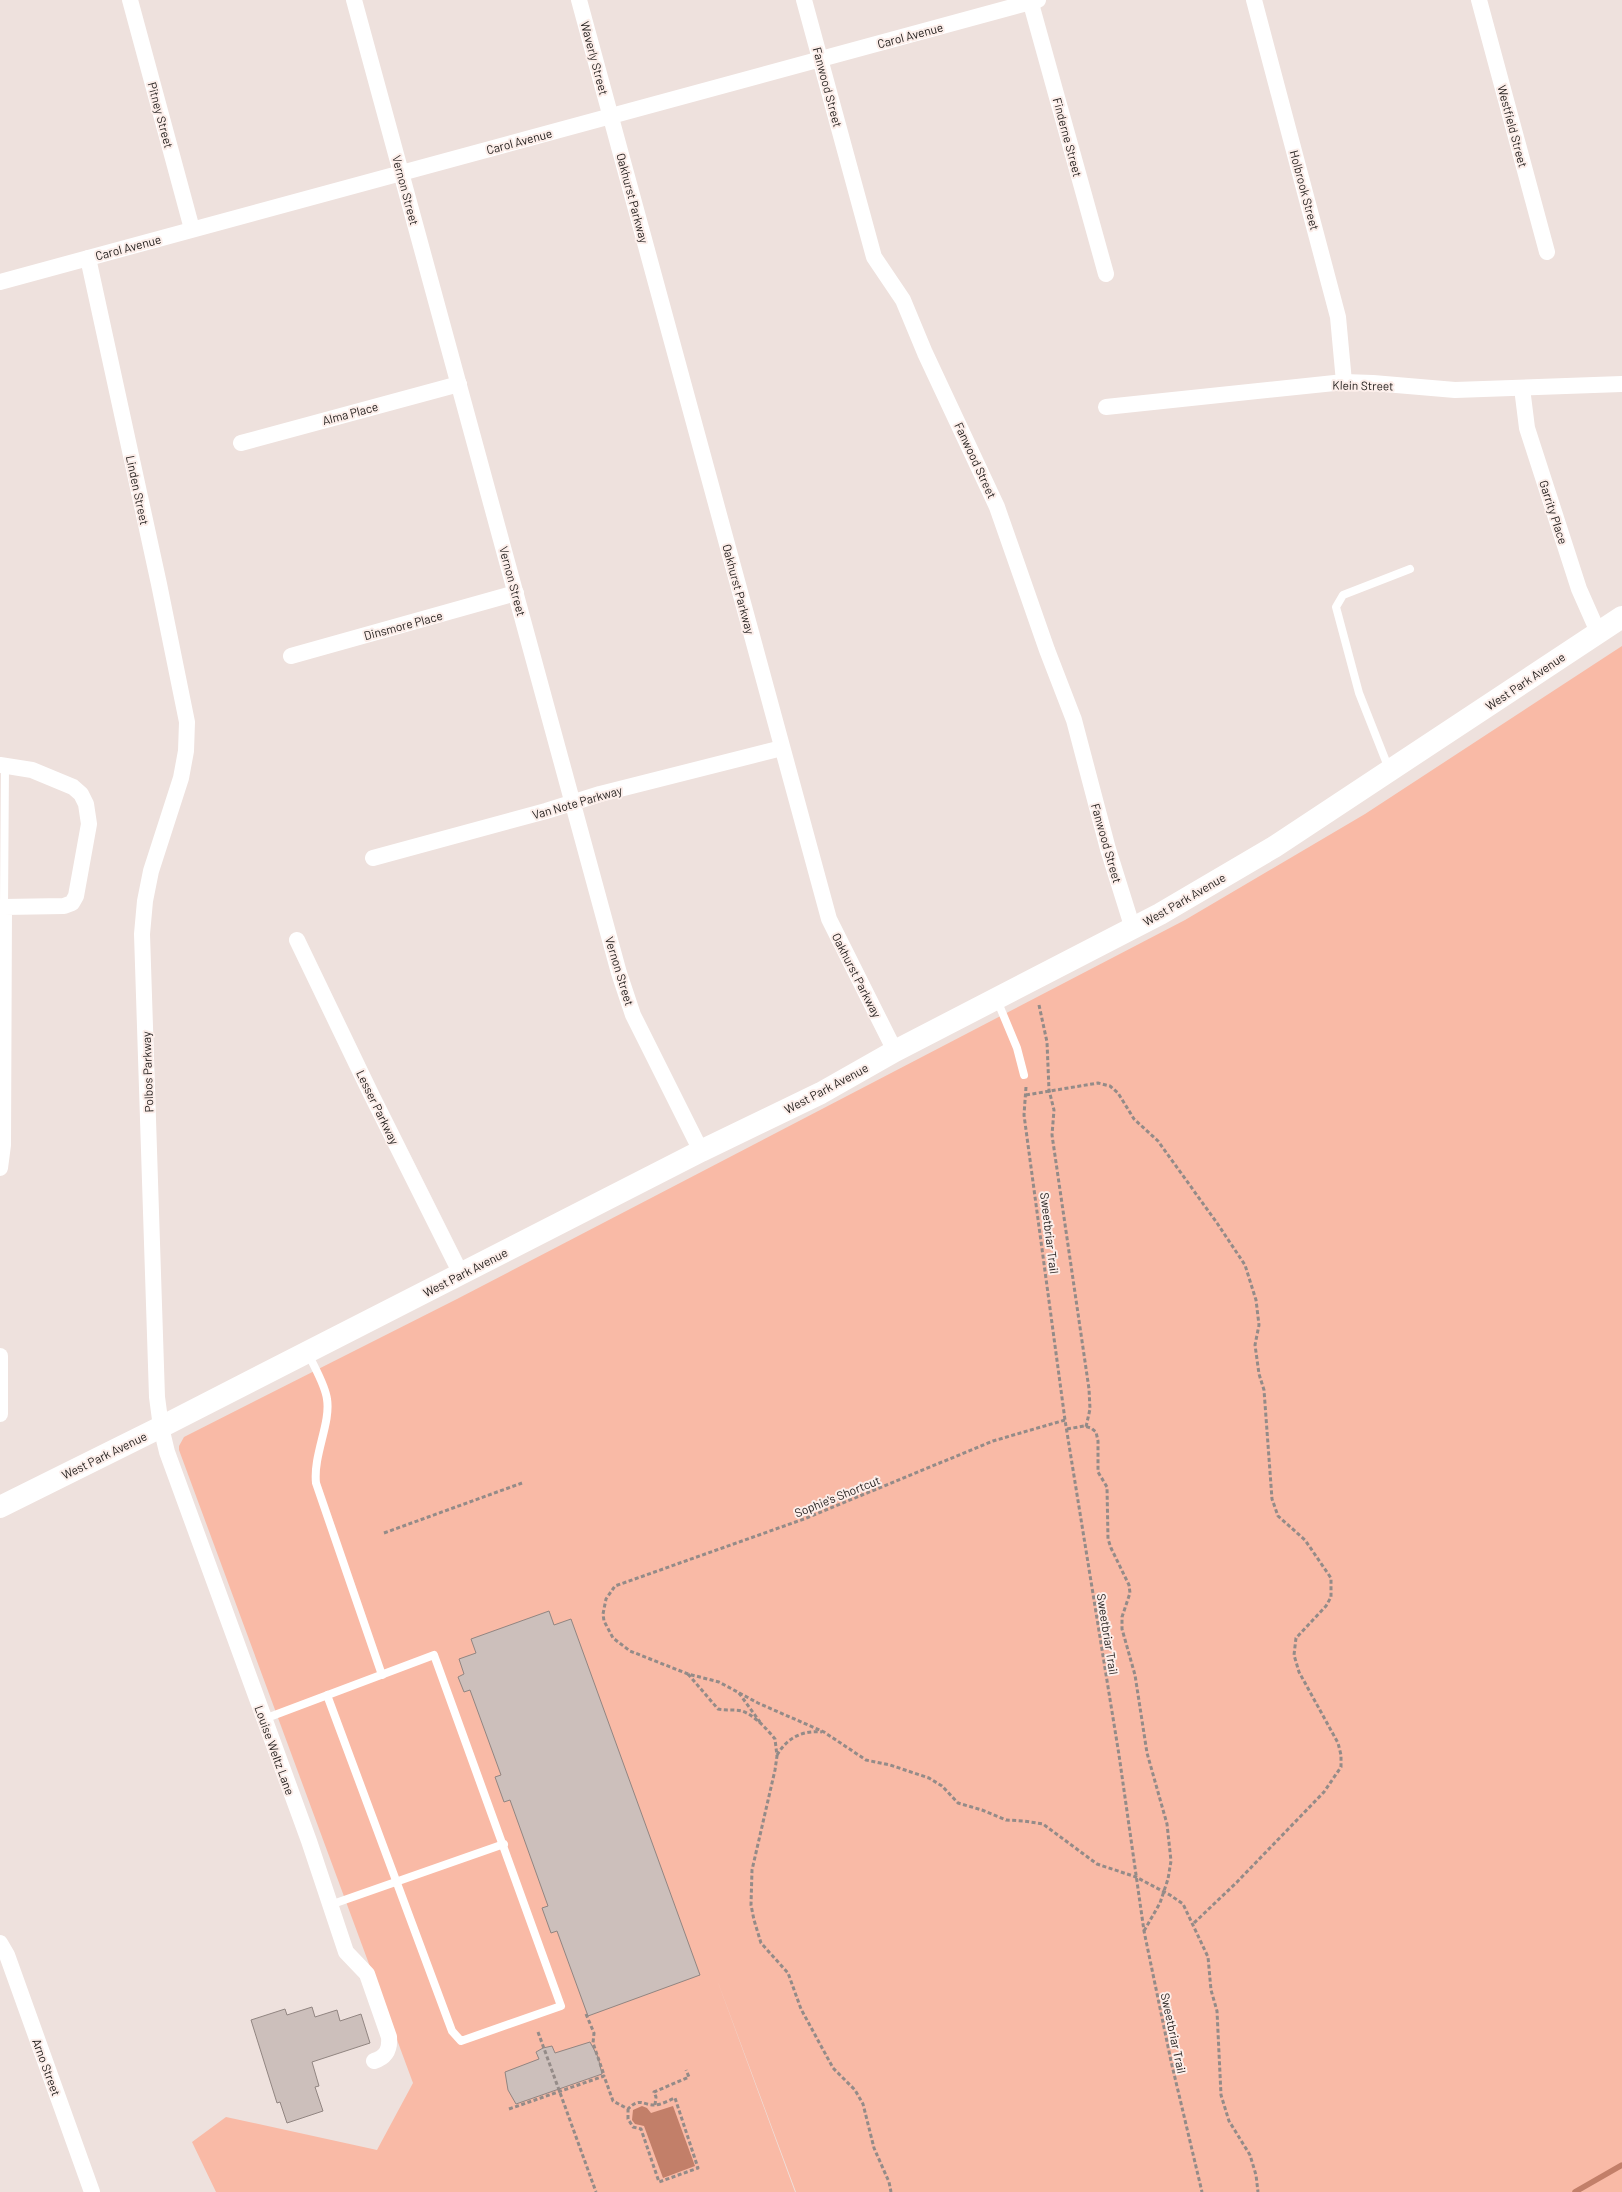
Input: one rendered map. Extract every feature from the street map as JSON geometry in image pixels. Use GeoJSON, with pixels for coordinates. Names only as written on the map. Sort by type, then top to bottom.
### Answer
{"type":"FeatureCollection","features":[{"type":"Feature","properties":{"kind":"street","name":"Pitney Street"},"geometry":{"type":"LineString","coordinates":[[130,0],[192,229]]}},
{"type":"Feature","properties":{"kind":"street","name":"Vernon Street"},"geometry":{"type":"LineString","coordinates":[[354,0],[619,973],[633,1015],[701,1150]]}},
{"type":"Feature","properties":{"kind":"street","name":"Waverly Street"},"geometry":{"type":"LineString","coordinates":[[579,0],[610,116]]}},
{"type":"Feature","properties":{"kind":"street","name":"Fanwood Street"},"geometry":{"type":"LineString","coordinates":[[804,0],[874,257],[903,300],[925,353],[998,507],[1047,650],[1074,720],[1108,849],[1133,928]]}},
{"type":"Feature","properties":{"kind":"street","name":"Holbrook Street"},"geometry":{"type":"LineString","coordinates":[[1254,0],[1338,316],[1344,382]]}},
{"type":"Feature","properties":{"kind":"street","name":"Westfield Street"},"geometry":{"type":"LineString","coordinates":[[1479,0],[1547,252]]}},
{"type":"Feature","properties":{"kind":"street","name":"Carol Avenue"},"geometry":{"type":"LineString","coordinates":[[0,282],[1033,1]]}},
{"type":"Feature","properties":{"kind":"street","name":"Finderne Street"},"geometry":{"type":"LineString","coordinates":[[1033,1],[1106,274]]}},
{"type":"Feature","properties":{"kind":"street","name":"Oakhurst Parkway"},"geometry":{"type":"LineString","coordinates":[[610,116],[829,919],[895,1051]]}},
{"type":"Feature","properties":{"kind":"street","name":"Linden Street"},"geometry":{"type":"LineString","coordinates":[[88,258],[159,584],[186,722]]}},
{"type":"Feature","properties":{"kind":"street","name":"Klein Street"},"geometry":{"type":"LineString","coordinates":[[1106,407],[1344,382],[1455,390],[1622,384]]}},
{"type":"Feature","properties":{"kind":"street","name":"Alma Place"},"geometry":{"type":"LineString","coordinates":[[241,443],[459,384]]}},
{"type":"Feature","properties":{"kind":"street","name":"Garrity Place"},"geometry":{"type":"LineString","coordinates":[[1522,388],[1527,428],[1579,590],[1598,632]]}},
{"type":"Feature","properties":{"kind":"street","name":"Dinsmore Place"},"geometry":{"type":"LineString","coordinates":[[291,656],[516,593]]}},
{"type":"Feature","properties":{"kind":"street","name":"West Park Avenue"},"geometry":{"type":"LineString","coordinates":[[0,1507],[161,1427],[701,1150],[821,1093],[895,1051],[1133,928],[1274,847],[1622,617]]}},
{"type":"Feature","properties":{"kind":"street","name":"Polbos Parkway"},"geometry":{"type":"LineString","coordinates":[[161,1427],[157,1398],[142,934],[145,901],[151,871],[181,778],[186,751],[186,722]]}},
{"type":"Feature","properties":{"kind":"street","name":"Van Note Parkway"},"geometry":{"type":"LineString","coordinates":[[373,858],[572,802],[782,748]]}},
{"type":"Feature","properties":{"kind":"street"},"geometry":{"type":"LineString","coordinates":[[0,1168],[3,1145],[4,907],[64,906],[72,903],[76,896],[89,824],[86,804],[81,794],[73,787],[32,770],[2,765]]}},
{"type":"Feature","properties":{"kind":"street","name":"Lesser Parkway"},"geometry":{"type":"LineString","coordinates":[[297,940],[370,1094],[461,1274]]}},
{"type":"Feature","properties":{"kind":"street"},"geometry":{"type":"LineString","coordinates":[[0,1356],[0,1414]]}},
{"type":"Feature","properties":{"kind":"street","name":"Louise Weltz Lane"},"geometry":{"type":"LineString","coordinates":[[161,1427],[167,1452],[346,1952],[367,1974],[389,2037],[390,2046],[386,2054],[374,2061]]}},
{"type":"Feature","properties":{"kind":"street","name":"Arno Street"},"geometry":{"type":"LineString","coordinates":[[0,1943],[92,2192]]}},
{"type":"Feature","properties":{"kind":"lane"},"geometry":{"type":"LineString","coordinates":[[1390,771],[1359,693],[1336,607],[1343,594],[1410,569]]}},
{"type":"Feature","properties":{"kind":"lane"},"geometry":{"type":"LineString","coordinates":[[2,765],[4,907]]}},
{"type":"Feature","properties":{"kind":"lane"},"geometry":{"type":"LineString","coordinates":[[996,999],[1017,1048],[1024,1075]]}},
{"type":"Feature","properties":{"kind":"lane"},"geometry":{"type":"LineString","coordinates":[[308,1352],[327,1400],[327,1410],[316,1459],[316,1484],[382,1675]]}},
{"type":"Feature","properties":{"kind":"lane"},"geometry":{"type":"LineString","coordinates":[[264,1719],[327,1695],[382,1675],[434,1655],[504,1844],[561,2006],[461,2041],[452,2031],[327,1695]]}},
{"type":"Feature","properties":{"kind":"lane"},"geometry":{"type":"LineString","coordinates":[[330,1905],[504,1844]]}},
{"type":"Feature","properties":{"kind":"path"},"geometry":{"type":"LineString","coordinates":[[1039,1005],[1047,1042],[1050,1090],[1054,1110],[1052,1135],[1089,1389],[1090,1410],[1086,1427]]}},
{"type":"Feature","properties":{"kind":"path","name":"Sweetbriar Trail"},"geometry":{"type":"LineString","coordinates":[[1024,1075],[1026,1095],[1024,1115],[1065,1420],[1119,1755],[1144,1931],[1170,2061],[1202,2192]]}},
{"type":"Feature","properties":{"kind":"path"},"geometry":{"type":"LineString","coordinates":[[1026,1095],[1098,1083],[1110,1086],[1134,1119],[1158,1141],[1245,1265],[1256,1300],[1259,1325],[1255,1345],[1259,1374],[1264,1390],[1272,1499],[1278,1516],[1305,1540],[1331,1578],[1331,1596],[1326,1606],[1296,1638],[1294,1655],[1299,1672],[1338,1743],[1341,1767],[1324,1792],[1238,1882],[1194,1923]]}},
{"type":"Feature","properties":{"kind":"path","name":"Sophie's Shortcut"},"geometry":{"type":"LineString","coordinates":[[688,1674],[630,1651],[613,1638],[604,1622],[603,1614],[606,1599],[615,1586],[804,1519],[993,1441],[1065,1420]]}},
{"type":"Feature","properties":{"kind":"path"},"geometry":{"type":"LineString","coordinates":[[1067,1429],[1086,1427],[1096,1432],[1098,1441],[1098,1472],[1106,1487],[1106,1515],[1111,1548],[1129,1585],[1130,1593],[1122,1617],[1122,1629],[1135,1675],[1148,1753],[1167,1824],[1170,1862],[1168,1879],[1160,1903],[1144,1931]]}},
{"type":"Feature","properties":{"kind":"path"},"geometry":{"type":"LineString","coordinates":[[384,1533],[522,1484]]}},
{"type":"Feature","properties":{"kind":"path"},"geometry":{"type":"LineString","coordinates":[[688,1674],[710,1679],[758,1703],[824,1732],[866,1760],[890,1765],[936,1782],[958,1803],[1006,1820],[1024,1820],[1043,1824],[1097,1864],[1136,1877],[1183,1904],[1194,1923],[1208,1957],[1211,1990],[1217,2011],[1221,2095],[1229,2121],[1250,2156],[1256,2175],[1258,2192]]}},
{"type":"Feature","properties":{"kind":"path"},"geometry":{"type":"LineString","coordinates":[[688,1674],[718,1709],[726,1711],[740,1710],[763,1726]]}},
{"type":"Feature","properties":{"kind":"path"},"geometry":{"type":"LineString","coordinates":[[737,1691],[775,1739],[777,1756],[752,1870],[751,1905],[761,1943],[788,1973],[801,2009],[833,2068],[855,2090],[863,2104],[874,2148],[891,2192]]}},
{"type":"Feature","properties":{"kind":"path"},"geometry":{"type":"LineString","coordinates":[[777,1756],[786,1743],[798,1735],[812,1731],[824,1732]]}},
{"type":"Feature","properties":{"kind":"path"},"geometry":{"type":"LineString","coordinates":[[586,2014],[594,2033],[593,2043],[613,2101],[628,2109]]}},
{"type":"Feature","properties":{"kind":"path"},"geometry":{"type":"LineString","coordinates":[[538,2032],[596,2192]]}},
{"type":"Feature","properties":{"kind":"path"},"geometry":{"type":"LineString","coordinates":[[655,2105],[656,2097],[654,2092],[689,2077],[686,2070]]}},
{"type":"Feature","properties":{"kind":"path"},"geometry":{"type":"LineString","coordinates":[[509,2109],[604,2076]]}},
{"type":"Feature","properties":{"kind":"path"},"geometry":{"type":"LineString","coordinates":[[675,2098],[698,2168],[659,2182],[640,2129],[632,2127],[628,2118],[628,2109],[634,2104],[644,2102],[655,2105],[675,2098]]}},
{"type":"Feature","properties":{"kind":"shaded area"},"geometry":{"type":"Polygon","coordinates":[[[1622,646],[1622,2192],[796,2192],[716,1977],[795,2192],[216,2192],[192,2142],[226,2117],[377,2150],[413,2083],[179,1450],[184,1437],[457,1299],[1185,920],[1365,814],[1622,646]]]}},
{"type":"Feature","properties":{"kind":"shaded area"},"geometry":{"type":"Polygon","coordinates":[[[642,2106],[651,2113],[673,2106],[695,2166],[663,2178],[644,2126],[635,2124],[632,2120],[633,2110],[642,2106]]]}},
{"type":"Feature","properties":{"kind":"building"},"geometry":{"type":"Polygon","coordinates":[[[549,1611],[554,1625],[571,1619],[700,1975],[588,2016],[557,1931],[551,1933],[542,1908],[548,1906],[510,1800],[504,1802],[495,1777],[501,1775],[470,1690],[464,1692],[458,1677],[464,1674],[459,1659],[476,1653],[471,1639],[549,1611]]]}},
{"type":"Feature","properties":{"kind":"building"},"geometry":{"type":"Polygon","coordinates":[[[312,2007],[315,2017],[337,2010],[340,2021],[361,2014],[370,2043],[312,2062],[319,2086],[315,2087],[323,2111],[287,2123],[280,2102],[277,2103],[251,2020],[285,2009],[287,2015],[312,2007]]]}},
{"type":"Feature","properties":{"kind":"building"},"geometry":{"type":"Polygon","coordinates":[[[590,2042],[598,2057],[602,2074],[516,2104],[508,2090],[505,2072],[539,2059],[536,2052],[543,2048],[552,2046],[555,2053],[590,2042]]]}},
{"type":"Feature","properties":{"kind":"waterway"},"geometry":{"type":"LineString","coordinates":[[1575,2192],[1622,2165]]}}]}
